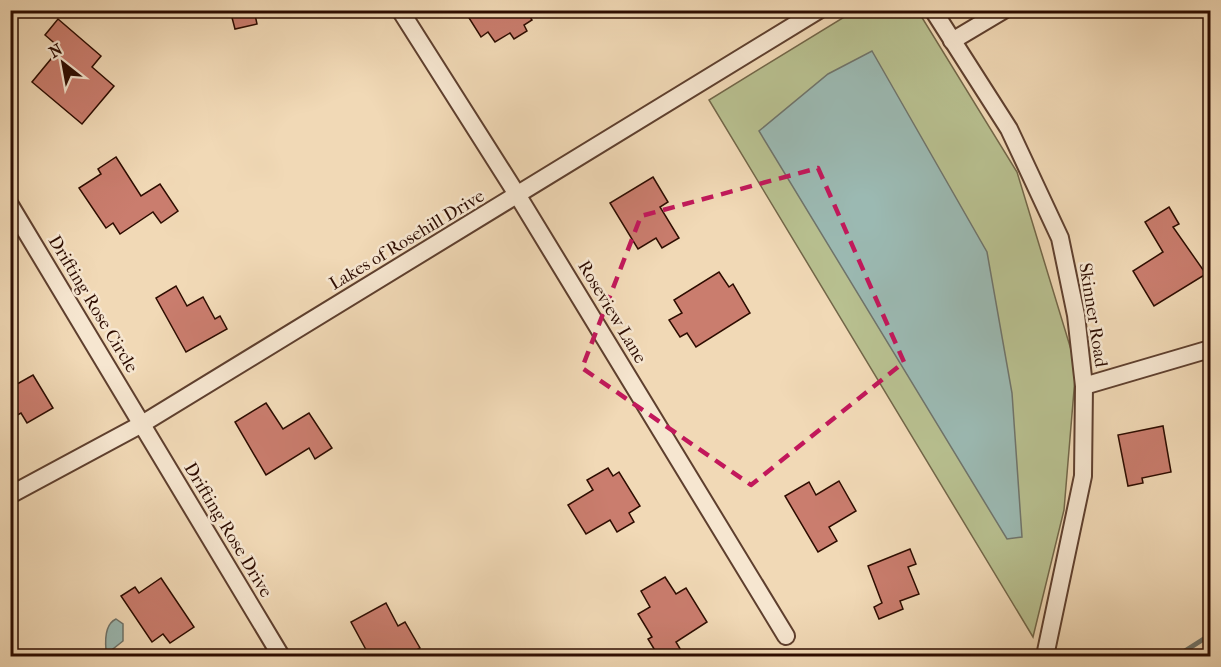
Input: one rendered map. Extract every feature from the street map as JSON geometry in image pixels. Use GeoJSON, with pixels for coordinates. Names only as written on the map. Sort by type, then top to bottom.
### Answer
{"type":"FeatureCollection","features":[{"type":"Feature","properties":{"kind":"street","name":"Roseview Lane"},"geometry":{"type":"LineString","coordinates":[[400,10],[518,196],[786,636]]}},
{"type":"Feature","properties":{"kind":"street","name":"Lakes of Rosehill Drive"},"geometry":{"type":"LineString","coordinates":[[10,495],[142,424],[819,10]]}},
{"type":"Feature","properties":{"kind":"street","name":"Skinner Road"},"geometry":{"type":"LineString","coordinates":[[933,10],[1009,129],[1060,238],[1076,315],[1084,386],[1083,476],[1045,657]]}},
{"type":"Feature","properties":{"kind":"street"},"geometry":{"type":"LineString","coordinates":[[952,41],[1004,10]]}},
{"type":"Feature","properties":{"kind":"street","name":"Drifting Rose Circle"},"geometry":{"type":"LineString","coordinates":[[10,205],[142,424]]}},
{"type":"Feature","properties":{"kind":"street"},"geometry":{"type":"LineString","coordinates":[[1084,386],[1210,349]]}},
{"type":"Feature","properties":{"kind":"street","name":"Drifting Rose Drive"},"geometry":{"type":"LineString","coordinates":[[142,424],[281,657]]}},
{"type":"Feature","properties":{"kind":"highlighted area"},"geometry":{"type":"Polygon","coordinates":[[[818,168],[904,362],[751,485],[582,368],[641,216],[818,168]]]}},
{"type":"Feature","properties":{"kind":"green space"},"geometry":{"type":"Polygon","coordinates":[[[854,11],[918,11],[1017,172],[1076,366],[1064,510],[1033,637],[709,100],[854,11]]]}},
{"type":"Feature","properties":{"kind":"water"},"geometry":{"type":"Polygon","coordinates":[[[872,51],[987,252],[1012,393],[1022,537],[1007,539],[759,131],[828,74],[872,51]]]}},
{"type":"Feature","properties":{"kind":"water"},"geometry":{"type":"Polygon","coordinates":[[[116,619],[123,624],[123,641],[109,652],[106,650],[106,632],[112,621],[116,619]]]}},
{"type":"Feature","properties":{"kind":"building"},"geometry":{"type":"Polygon","coordinates":[[[230,10],[254,10],[257,24],[235,29],[230,10]]]}},
{"type":"Feature","properties":{"kind":"building"},"geometry":{"type":"Polygon","coordinates":[[[464,10],[526,10],[532,20],[524,25],[527,31],[514,39],[510,33],[495,42],[488,32],[481,37],[464,10]]]}},
{"type":"Feature","properties":{"kind":"building"},"geometry":{"type":"Polygon","coordinates":[[[58,19],[101,56],[92,67],[114,86],[82,124],[32,82],[60,48],[45,35],[58,19]]]}},
{"type":"Feature","properties":{"kind":"building"},"geometry":{"type":"Polygon","coordinates":[[[116,157],[141,196],[160,184],[178,211],[161,223],[153,212],[120,234],[113,223],[106,228],[79,188],[101,174],[98,169],[116,157]]]}},
{"type":"Feature","properties":{"kind":"building"},"geometry":{"type":"Polygon","coordinates":[[[653,177],[668,202],[660,207],[679,238],[662,248],[656,238],[638,249],[610,203],[653,177]]]}},
{"type":"Feature","properties":{"kind":"building"},"geometry":{"type":"Polygon","coordinates":[[[1169,207],[1179,224],[1173,227],[1206,274],[1154,306],[1133,271],[1163,252],[1145,222],[1169,207]]]}},
{"type":"Feature","properties":{"kind":"building"},"geometry":{"type":"Polygon","coordinates":[[[719,272],[729,287],[733,284],[750,313],[696,347],[687,333],[680,337],[669,320],[682,313],[674,300],[719,272]]]}},
{"type":"Feature","properties":{"kind":"building"},"geometry":{"type":"Polygon","coordinates":[[[176,286],[187,306],[203,297],[215,319],[220,316],[227,329],[186,352],[156,298],[176,286]]]}},
{"type":"Feature","properties":{"kind":"building"},"geometry":{"type":"Polygon","coordinates":[[[33,375],[53,408],[27,423],[21,413],[10,419],[10,388],[33,375]]]}},
{"type":"Feature","properties":{"kind":"building"},"geometry":{"type":"Polygon","coordinates":[[[266,403],[283,429],[309,413],[332,448],[315,459],[309,448],[266,475],[235,422],[266,403]]]}},
{"type":"Feature","properties":{"kind":"building"},"geometry":{"type":"Polygon","coordinates":[[[1163,426],[1171,472],[1142,478],[1143,483],[1128,486],[1118,435],[1163,426]]]}},
{"type":"Feature","properties":{"kind":"building"},"geometry":{"type":"Polygon","coordinates":[[[608,468],[613,476],[619,472],[640,506],[629,513],[634,522],[617,532],[610,520],[586,534],[568,505],[593,490],[587,480],[608,468]]]}},
{"type":"Feature","properties":{"kind":"building"},"geometry":{"type":"Polygon","coordinates":[[[839,481],[856,511],[829,527],[837,541],[818,552],[785,496],[809,482],[816,495],[839,481]]]}},
{"type":"Feature","properties":{"kind":"building"},"geometry":{"type":"Polygon","coordinates":[[[910,549],[916,564],[908,567],[919,594],[900,601],[903,609],[879,619],[874,607],[882,603],[868,566],[910,549]]]}},
{"type":"Feature","properties":{"kind":"building"},"geometry":{"type":"Polygon","coordinates":[[[665,577],[676,594],[686,588],[707,622],[676,642],[685,657],[659,657],[648,639],[652,637],[638,614],[650,607],[641,591],[665,577]]]}},
{"type":"Feature","properties":{"kind":"building"},"geometry":{"type":"Polygon","coordinates":[[[161,578],[194,627],[170,643],[163,634],[152,642],[121,596],[135,587],[139,593],[161,578]]]}},
{"type":"Feature","properties":{"kind":"building"},"geometry":{"type":"Polygon","coordinates":[[[386,603],[398,626],[405,622],[420,648],[405,657],[370,657],[351,622],[386,603]]]}},
{"type":"Feature","properties":{"kind":"waterway"},"geometry":{"type":"LineString","coordinates":[[1177,656],[1210,635]]}}]}
